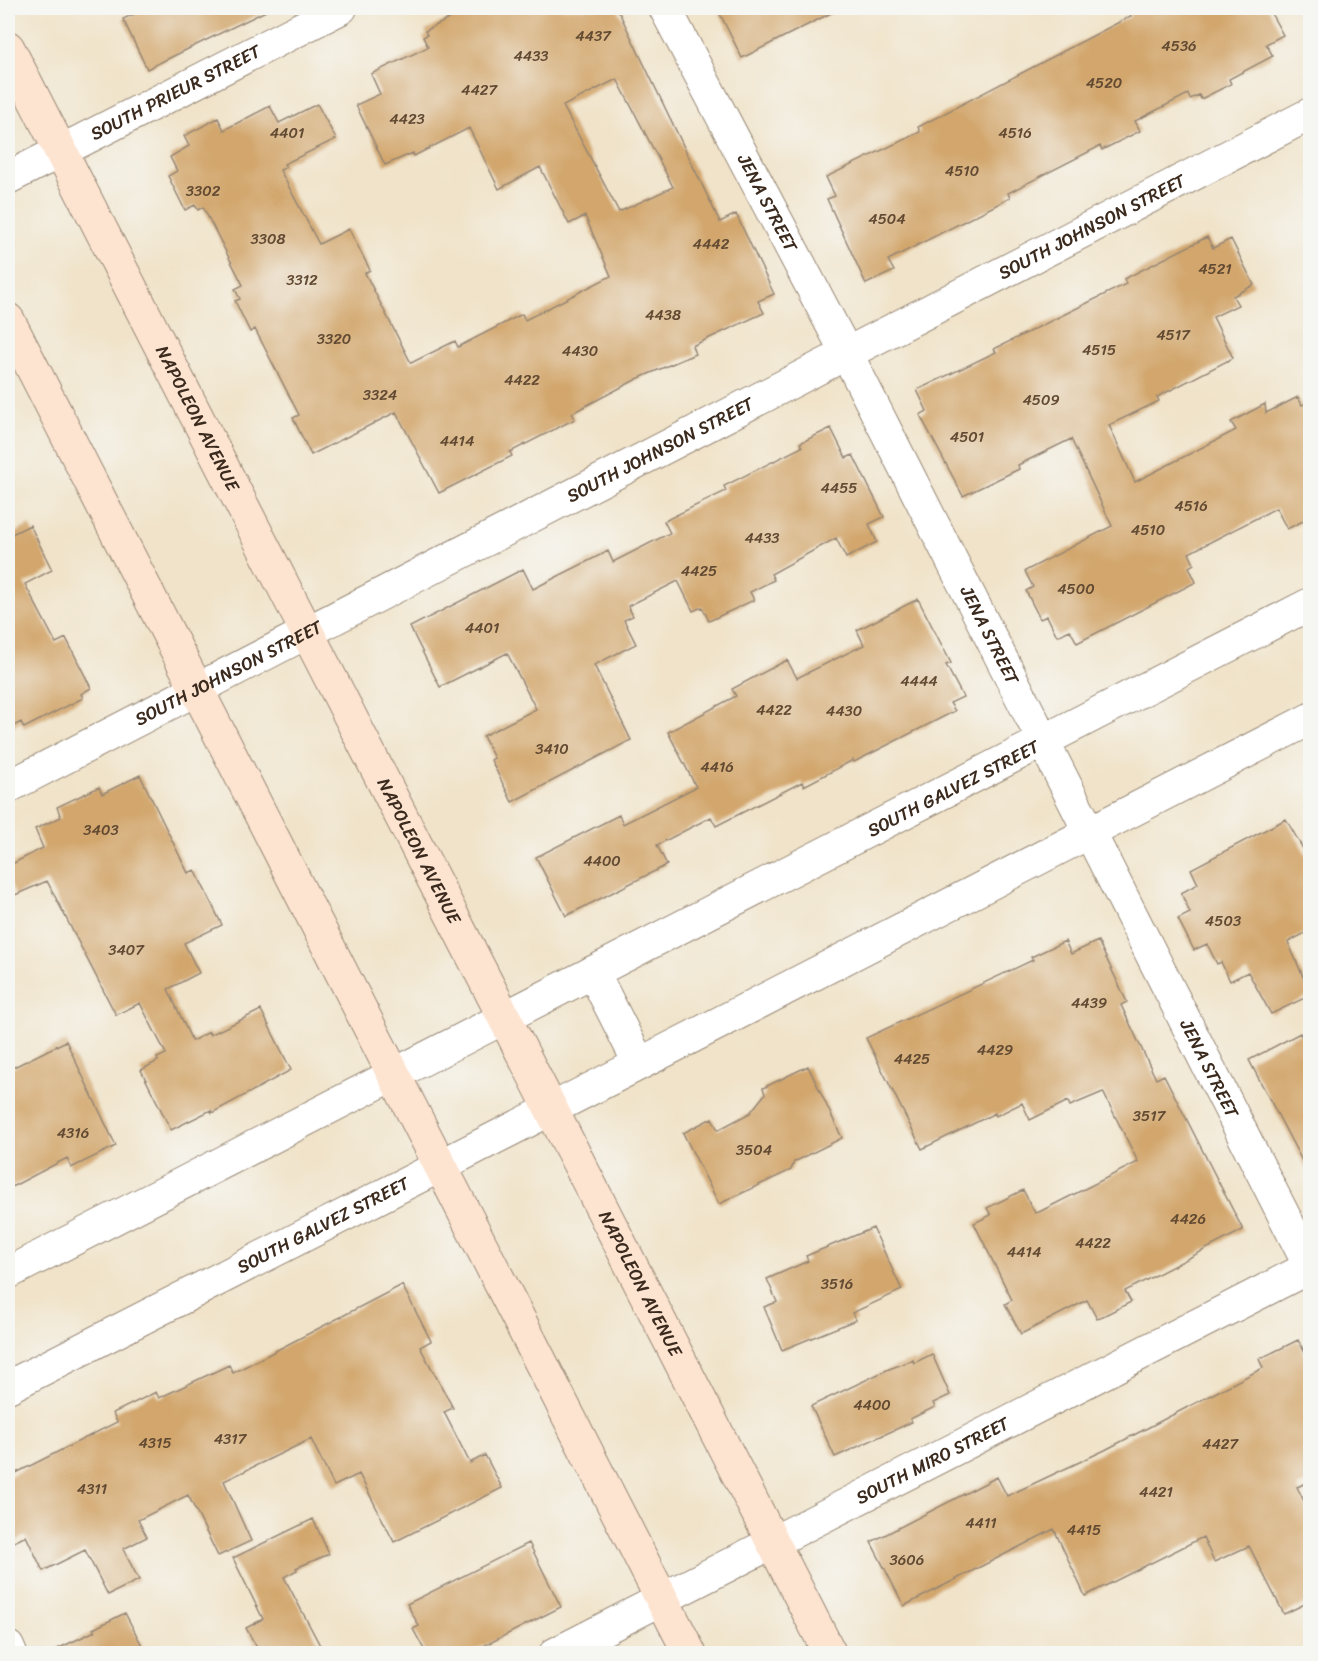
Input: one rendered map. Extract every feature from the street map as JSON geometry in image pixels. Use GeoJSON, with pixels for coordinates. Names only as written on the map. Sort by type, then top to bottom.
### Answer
{"type":"FeatureCollection","features":[{"type":"Feature","properties":{"kind":"main road","name":"NAPOLEON AVENUE"},"geometry":{"type":"LineString","coordinates":[[8,48],[830,1653]]}},
{"type":"Feature","properties":{"kind":"main road"},"geometry":{"type":"LineString","coordinates":[[8,320],[690,1653]]}},
{"type":"Feature","properties":{"kind":"street","name":"SOUTH PRIEUR STREET"},"geometry":{"type":"LineString","coordinates":[[8,178],[341,8]]}},
{"type":"Feature","properties":{"kind":"street","name":"JENA STREET"},"geometry":{"type":"LineString","coordinates":[[664,8],[847,354],[1311,1267]]}},
{"type":"Feature","properties":{"kind":"street","name":"SOUTH JOHNSON STREET"},"geometry":{"type":"LineString","coordinates":[[8,786],[1311,114]]}},
{"type":"Feature","properties":{"kind":"street","name":"SOUTH GALVEZ STREET"},"geometry":{"type":"LineString","coordinates":[[8,1274],[392,1073],[1045,743],[1311,604]]}},
{"type":"Feature","properties":{"kind":"street","name":"SOUTH GALVEZ STREET"},"geometry":{"type":"LineString","coordinates":[[8,1387],[550,1107],[1092,834],[1311,719]]}},
{"type":"Feature","properties":{"kind":"street"},"geometry":{"type":"LineString","coordinates":[[593,972],[639,1063]]}},
{"type":"Feature","properties":{"kind":"street","name":"SOUTH MIRO STREET"},"geometry":{"type":"LineString","coordinates":[[555,1653],[1311,1267]]}},
{"type":"Feature","properties":{"kind":"street"},"geometry":{"type":"LineString","coordinates":[[8,1647],[11,1653]]}},
{"type":"Feature","properties":{"kind":"building"},"geometry":{"type":"Polygon","coordinates":[[[147,8],[272,8],[147,69],[123,19],[147,8]]]}},
{"type":"Feature","properties":{"kind":"building"},"geometry":{"type":"Polygon","coordinates":[[[470,8],[617,8],[720,222],[736,214],[774,294],[758,301],[764,313],[692,346],[695,354],[637,379],[572,413],[575,419],[510,452],[512,456],[439,493],[396,412],[311,455],[293,418],[299,415],[255,329],[250,332],[235,301],[240,299],[235,289],[243,285],[203,207],[198,210],[195,205],[185,210],[168,176],[177,171],[170,157],[189,146],[184,136],[218,118],[224,130],[270,106],[279,123],[317,104],[336,139],[284,164],[286,167],[280,170],[319,244],[349,229],[370,270],[365,273],[411,363],[455,341],[458,347],[522,314],[525,320],[611,276],[585,216],[569,224],[540,167],[499,189],[469,128],[414,156],[413,153],[385,165],[356,105],[380,94],[371,74],[428,47],[423,37],[427,35],[425,31],[470,8]],[[617,79],[563,106],[619,212],[673,187],[617,79]]]}},
{"type":"Feature","properties":{"kind":"building"},"geometry":{"type":"Polygon","coordinates":[[[717,8],[841,8],[742,58],[717,8]]]}},
{"type":"Feature","properties":{"kind":"building"},"geometry":{"type":"Polygon","coordinates":[[[1127,8],[1268,8],[1283,35],[1266,44],[1273,56],[1229,79],[1231,84],[1201,99],[1199,95],[1190,99],[1188,94],[1135,121],[1140,131],[1102,150],[1100,146],[1008,193],[1010,198],[888,260],[894,271],[866,284],[827,199],[835,196],[826,177],[920,132],[918,127],[1131,16],[1127,8]]]}},
{"type":"Feature","properties":{"kind":"building"},"geometry":{"type":"Polygon","coordinates":[[[1207,237],[1213,248],[1231,239],[1254,285],[1233,296],[1238,305],[1213,317],[1233,358],[1157,397],[1159,401],[1109,425],[1135,482],[1236,430],[1231,422],[1265,404],[1266,413],[1298,397],[1302,405],[1311,401],[1311,517],[1287,529],[1276,508],[1189,553],[1194,564],[1189,567],[1196,582],[1077,643],[1070,630],[1057,636],[1047,616],[1040,619],[1026,591],[1033,587],[1025,571],[1112,526],[1071,439],[1018,465],[1019,469],[963,496],[920,415],[927,411],[917,390],[996,352],[994,349],[1126,284],[1124,279],[1207,237]]]}},
{"type":"Feature","properties":{"kind":"building"},"geometry":{"type":"Polygon","coordinates":[[[831,428],[846,458],[853,455],[884,517],[869,524],[877,542],[846,558],[836,538],[771,574],[774,580],[750,592],[754,600],[709,621],[702,607],[693,611],[678,581],[628,606],[633,616],[624,620],[636,644],[594,665],[631,740],[512,802],[491,760],[494,758],[483,736],[536,709],[507,653],[440,687],[410,627],[523,569],[533,589],[608,551],[613,562],[670,533],[664,521],[726,491],[724,486],[802,447],[800,443],[831,428]]]}},
{"type":"Feature","properties":{"kind":"building"},"geometry":{"type":"Polygon","coordinates":[[[30,525],[52,570],[25,584],[56,643],[66,638],[91,688],[81,694],[83,698],[24,728],[21,722],[8,729],[8,536],[30,525]]]}},
{"type":"Feature","properties":{"kind":"building"},"geometry":{"type":"Polygon","coordinates":[[[918,599],[951,663],[946,665],[963,697],[950,703],[955,711],[804,786],[802,782],[716,826],[711,817],[657,845],[667,865],[566,916],[536,857],[619,815],[623,824],[696,787],[668,732],[736,696],[732,689],[787,660],[797,678],[864,645],[857,630],[918,599]]]}},
{"type":"Feature","properties":{"kind":"building"},"geometry":{"type":"Polygon","coordinates":[[[140,775],[188,873],[195,870],[222,925],[184,943],[199,973],[168,989],[192,1041],[209,1032],[210,1035],[261,1010],[291,1070],[212,1113],[211,1110],[171,1130],[141,1070],[166,1054],[140,1003],[116,1015],[47,881],[15,895],[8,877],[8,866],[43,848],[35,829],[61,817],[57,807],[99,787],[102,794],[140,775]]]}},
{"type":"Feature","properties":{"kind":"building"},"geometry":{"type":"Polygon","coordinates":[[[1286,819],[1311,863],[1311,930],[1288,942],[1311,995],[1271,1014],[1248,972],[1230,981],[1221,962],[1217,964],[1207,944],[1194,950],[1178,919],[1190,913],[1181,893],[1198,884],[1191,869],[1286,819]]]}},
{"type":"Feature","properties":{"kind":"building"},"geometry":{"type":"Polygon","coordinates":[[[1065,941],[1071,954],[1098,941],[1127,1002],[1121,1005],[1156,1079],[1164,1075],[1243,1230],[1125,1291],[1131,1302],[1097,1319],[1087,1300],[1021,1334],[1005,1304],[1012,1300],[974,1223],[991,1215],[987,1208],[1023,1190],[1035,1213],[1138,1162],[1103,1092],[1070,1106],[1068,1101],[1030,1120],[1022,1103],[996,1116],[995,1113],[922,1149],[866,1038],[1033,960],[1031,957],[1065,941]]]}},
{"type":"Feature","properties":{"kind":"building"},"geometry":{"type":"Polygon","coordinates":[[[1300,1033],[1311,1052],[1311,1178],[1249,1060],[1300,1033]]]}},
{"type":"Feature","properties":{"kind":"building"},"geometry":{"type":"Polygon","coordinates":[[[66,1041],[116,1146],[71,1168],[67,1158],[8,1189],[8,1070],[66,1041]]]}},
{"type":"Feature","properties":{"kind":"building"},"geometry":{"type":"Polygon","coordinates":[[[808,1066],[842,1138],[794,1162],[791,1170],[719,1204],[683,1133],[712,1118],[718,1130],[750,1113],[765,1094],[763,1088],[808,1066]]]}},
{"type":"Feature","properties":{"kind":"building"},"geometry":{"type":"Polygon","coordinates":[[[873,1228],[902,1290],[852,1313],[856,1320],[782,1350],[764,1307],[777,1302],[767,1279],[808,1261],[806,1256],[873,1228]]]}},
{"type":"Feature","properties":{"kind":"building"},"geometry":{"type":"Polygon","coordinates":[[[402,1285],[431,1341],[420,1347],[453,1408],[444,1412],[470,1463],[485,1455],[502,1488],[394,1542],[359,1474],[334,1486],[311,1439],[224,1481],[251,1541],[218,1556],[188,1495],[138,1520],[147,1537],[123,1549],[139,1580],[108,1595],[85,1550],[43,1571],[26,1536],[8,1545],[8,1477],[117,1422],[113,1413],[156,1392],[159,1398],[229,1365],[233,1373],[402,1285]]]}},
{"type":"Feature","properties":{"kind":"building"},"geometry":{"type":"Polygon","coordinates":[[[1298,1340],[1311,1364],[1311,1481],[1297,1487],[1311,1515],[1311,1601],[1284,1614],[1249,1546],[1214,1562],[1203,1537],[1085,1596],[1054,1529],[904,1606],[871,1542],[997,1477],[1007,1496],[1105,1450],[1263,1368],[1259,1359],[1298,1340]]]}},
{"type":"Feature","properties":{"kind":"building"},"geometry":{"type":"Polygon","coordinates":[[[932,1354],[950,1395],[933,1403],[935,1407],[910,1419],[912,1422],[835,1457],[811,1406],[889,1369],[913,1360],[914,1363],[932,1354]]]}},
{"type":"Feature","properties":{"kind":"building"},"geometry":{"type":"Polygon","coordinates":[[[313,1519],[329,1554],[296,1568],[297,1570],[284,1577],[324,1653],[260,1653],[246,1628],[263,1619],[233,1558],[313,1519]]]}},
{"type":"Feature","properties":{"kind":"building"},"geometry":{"type":"Polygon","coordinates":[[[529,1543],[561,1607],[470,1653],[426,1653],[413,1629],[419,1626],[407,1604],[529,1543]]]}},
{"type":"Feature","properties":{"kind":"building"},"geometry":{"type":"Polygon","coordinates":[[[125,1613],[146,1653],[49,1653],[95,1631],[93,1629],[125,1613]]]}}]}
